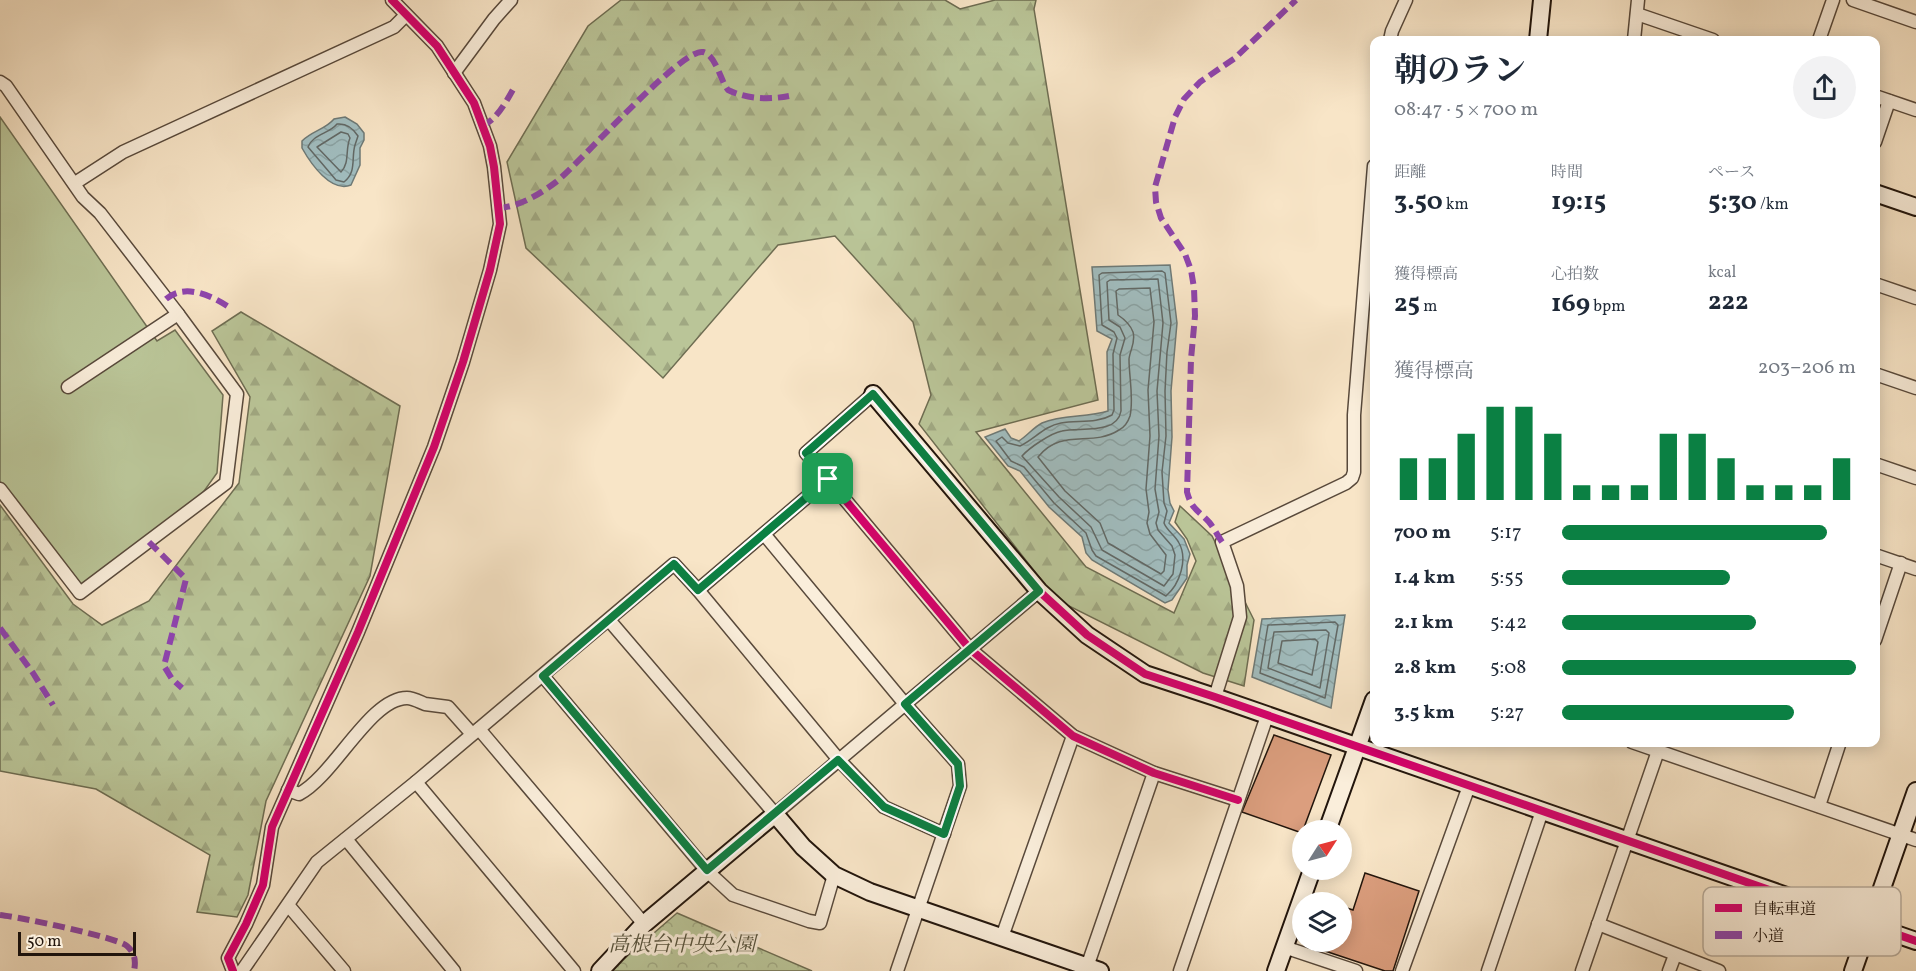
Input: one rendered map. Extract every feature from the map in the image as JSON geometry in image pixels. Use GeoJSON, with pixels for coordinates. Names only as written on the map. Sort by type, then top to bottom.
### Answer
{"type":"FeatureCollection","features":[{"type":"Feature","properties":{"kind":"street"},"geometry":{"type":"LineString","coordinates":[[233,971],[228,958],[263,885],[272,827],[362,622],[434,447],[463,362],[500,224],[490,146],[474,103],[437,46],[392,0]]}},
{"type":"Feature","properties":{"kind":"street"},"geometry":{"type":"LineString","coordinates":[[454,73],[511,0]]}},
{"type":"Feature","properties":{"kind":"street"},"geometry":{"type":"LineString","coordinates":[[1391,36],[1406,0]]}},
{"type":"Feature","properties":{"kind":"street"},"geometry":{"type":"LineString","coordinates":[[1538,36],[1542,0]]}},
{"type":"Feature","properties":{"kind":"street"},"geometry":{"type":"LineString","coordinates":[[1634,36],[1638,0]]}},
{"type":"Feature","properties":{"kind":"street"},"geometry":{"type":"LineString","coordinates":[[1820,36],[1833,0]]}},
{"type":"Feature","properties":{"kind":"street"},"geometry":{"type":"LineString","coordinates":[[1853,0],[1916,22]]}},
{"type":"Feature","properties":{"kind":"street"},"geometry":{"type":"LineString","coordinates":[[1637,14],[1701,36]]}},
{"type":"Feature","properties":{"kind":"street"},"geometry":{"type":"LineString","coordinates":[[75,183],[123,152],[394,27],[406,15]]}},
{"type":"Feature","properties":{"kind":"street"},"geometry":{"type":"LineString","coordinates":[[0,82],[6,86],[83,197],[100,213],[237,394],[226,483],[80,593],[0,489]]}},
{"type":"Feature","properties":{"kind":"street"},"geometry":{"type":"LineString","coordinates":[[1880,98],[1916,110]]}},
{"type":"Feature","properties":{"kind":"street"},"geometry":{"type":"LineString","coordinates":[[1880,127],[1889,101]]}},
{"type":"Feature","properties":{"kind":"street"},"geometry":{"type":"LineString","coordinates":[[1880,195],[1916,207]]}},
{"type":"Feature","properties":{"kind":"street"},"geometry":{"type":"LineString","coordinates":[[1215,697],[1240,616],[1238,586],[1222,542],[1346,483],[1352,478],[1354,416],[1370,216]]}},
{"type":"Feature","properties":{"kind":"street"},"geometry":{"type":"LineString","coordinates":[[1880,286],[1916,298]]}},
{"type":"Feature","properties":{"kind":"street"},"geometry":{"type":"LineString","coordinates":[[68,387],[178,314]]}},
{"type":"Feature","properties":{"kind":"street"},"geometry":{"type":"LineString","coordinates":[[1880,376],[1916,388]]}},
{"type":"Feature","properties":{"kind":"street"},"geometry":{"type":"LineString","coordinates":[[1238,800],[1154,773],[1073,736],[970,649],[806,453],[873,394],[1039,591],[1087,635],[1145,674],[1762,887]]}},
{"type":"Feature","properties":{"kind":"street"},"geometry":{"type":"LineString","coordinates":[[1880,466],[1916,478]]}},
{"type":"Feature","properties":{"kind":"street"},"geometry":{"type":"LineString","coordinates":[[698,590],[828,479]]}},
{"type":"Feature","properties":{"kind":"street"},"geometry":{"type":"LineString","coordinates":[[764,534],[905,704],[958,764],[960,786],[897,971]]}},
{"type":"Feature","properties":{"kind":"street"},"geometry":{"type":"LineString","coordinates":[[1880,557],[1916,568]]}},
{"type":"Feature","properties":{"kind":"street"},"geometry":{"type":"LineString","coordinates":[[1880,625],[1901,563]]}},
{"type":"Feature","properties":{"kind":"street"},"geometry":{"type":"LineString","coordinates":[[242,971],[316,862],[416,782],[674,564],[838,760],[884,807],[944,834]]}},
{"type":"Feature","properties":{"kind":"street"},"geometry":{"type":"LineString","coordinates":[[600,971],[644,924],[1039,591]]}},
{"type":"Feature","properties":{"kind":"street"},"geometry":{"type":"LineString","coordinates":[[609,620],[802,847],[834,875],[870,892],[1093,969],[1154,773]]}},
{"type":"Feature","properties":{"kind":"street"},"geometry":{"type":"LineString","coordinates":[[543,676],[707,870],[733,895],[820,923],[834,875]]}},
{"type":"Feature","properties":{"kind":"street"},"geometry":{"type":"LineString","coordinates":[[288,790],[298,794],[305,790],[336,761],[364,725],[386,705],[407,698],[448,707],[475,732],[644,924]]}},
{"type":"Feature","properties":{"kind":"street"},"geometry":{"type":"LineString","coordinates":[[1331,820],[1370,711]]}},
{"type":"Feature","properties":{"kind":"street"},"geometry":{"type":"LineString","coordinates":[[1180,971],[1267,716]]}},
{"type":"Feature","properties":{"kind":"street"},"geometry":{"type":"LineString","coordinates":[[1002,937],[1073,736]]}},
{"type":"Feature","properties":{"kind":"street"},"geometry":{"type":"LineString","coordinates":[[1646,747],[1908,837]]}},
{"type":"Feature","properties":{"kind":"street"},"geometry":{"type":"LineString","coordinates":[[1819,806],[1838,747]]}},
{"type":"Feature","properties":{"kind":"street"},"geometry":{"type":"LineString","coordinates":[[1582,971],[1658,751]]}},
{"type":"Feature","properties":{"kind":"street"},"geometry":{"type":"LineString","coordinates":[[416,782],[574,971]]}},
{"type":"Feature","properties":{"kind":"street"},"geometry":{"type":"LineString","coordinates":[[1402,971],[1469,786]]}},
{"type":"Feature","properties":{"kind":"street"},"geometry":{"type":"LineString","coordinates":[[1886,887],[1908,837],[1916,791]]}},
{"type":"Feature","properties":{"kind":"street"},"geometry":{"type":"LineString","coordinates":[[1488,971],[1542,811]]}},
{"type":"Feature","properties":{"kind":"street"},"geometry":{"type":"LineString","coordinates":[[346,839],[454,971]]}},
{"type":"Feature","properties":{"kind":"street"},"geometry":{"type":"LineString","coordinates":[[1276,971],[1308,880]]}},
{"type":"Feature","properties":{"kind":"street"},"geometry":{"type":"LineString","coordinates":[[288,905],[344,971]]}},
{"type":"Feature","properties":{"kind":"street"},"geometry":{"type":"LineString","coordinates":[[1598,924],[1719,971]]}},
{"type":"Feature","properties":{"kind":"street"},"geometry":{"type":"LineString","coordinates":[[1901,936],[1916,941]]}},
{"type":"Feature","properties":{"kind":"street"},"geometry":{"type":"LineString","coordinates":[[1284,947],[1356,971]]}},
{"type":"Feature","properties":{"kind":"street"},"geometry":{"type":"LineString","coordinates":[[1669,971],[1675,955]]}},
{"type":"Feature","properties":{"kind":"street"},"geometry":{"type":"LineString","coordinates":[[1853,971],[1858,956]]}},
{"type":"Feature","properties":{"kind":"green space"},"geometry":{"type":"Polygon","coordinates":[[[621,0],[945,0],[960,9],[995,0],[1036,0],[1034,9],[1098,400],[976,432],[1086,567],[1174,613],[1196,561],[1187,539],[1175,522],[1180,506],[1212,536],[1254,620],[1244,686],[1203,673],[1057,600],[919,424],[931,395],[913,322],[835,236],[778,245],[663,378],[526,248],[507,162],[588,26],[621,0]]]}},
{"type":"Feature","properties":{"kind":"green space"},"geometry":{"type":"Polygon","coordinates":[[[0,117],[157,341],[175,330],[223,395],[217,473],[184,519],[79,596],[0,489],[0,117]]]}},
{"type":"Feature","properties":{"kind":"green space"},"geometry":{"type":"Polygon","coordinates":[[[241,312],[400,406],[370,576],[266,801],[248,895],[237,917],[197,912],[210,855],[96,789],[0,771],[0,505],[73,604],[102,625],[149,601],[239,483],[250,397],[212,331],[241,312]]]}},
{"type":"Feature","properties":{"kind":"green space","name":"高根台中央公園"},"geometry":{"type":"Polygon","coordinates":[[[677,913],[812,971],[610,971],[677,913]]]}},
{"type":"Feature","properties":{"kind":"water"},"geometry":{"type":"Polygon","coordinates":[[[345,117],[357,124],[364,133],[364,140],[360,148],[360,165],[351,185],[344,186],[329,181],[316,169],[302,148],[302,141],[334,119],[345,117]]]}},
{"type":"Feature","properties":{"kind":"water"},"geometry":{"type":"Polygon","coordinates":[[[1170,265],[1177,323],[1171,391],[1172,437],[1168,490],[1174,511],[1169,523],[1184,539],[1190,554],[1187,578],[1172,600],[1165,603],[1092,560],[1086,553],[1082,537],[1049,507],[1020,471],[1008,466],[985,437],[1005,429],[1011,438],[1019,441],[1039,425],[1050,420],[1108,411],[1107,352],[1112,339],[1097,331],[1092,267],[1170,265]]]}},
{"type":"Feature","properties":{"kind":"water"},"geometry":{"type":"Polygon","coordinates":[[[1345,615],[1331,708],[1252,677],[1262,619],[1345,615]]]}},
{"type":"Feature","properties":{"kind":"building"},"geometry":{"type":"Polygon","coordinates":[[[1274,735],[1331,755],[1307,820],[1292,820],[1292,830],[1242,812],[1274,735]]]}},
{"type":"Feature","properties":{"kind":"building"},"geometry":{"type":"Polygon","coordinates":[[[1365,873],[1419,891],[1393,971],[1385,971],[1328,952],[1352,952],[1353,910],[1365,873]]]}},
{"type":"Feature","properties":{"kind":"marked path"},"geometry":{"type":"LineString","coordinates":[[1222,542],[1209,522],[1193,506],[1187,492],[1191,359],[1195,316],[1194,288],[1185,254],[1161,218],[1156,202],[1155,187],[1175,117],[1184,99],[1200,82],[1235,58],[1296,0]]}},
{"type":"Feature","properties":{"kind":"marked path"},"geometry":{"type":"LineString","coordinates":[[498,208],[521,202],[556,182],[653,86],[691,56],[703,52],[707,54],[715,63],[725,86],[735,93],[758,98],[789,96]]}},
{"type":"Feature","properties":{"kind":"marked path"},"geometry":{"type":"LineString","coordinates":[[482,126],[497,114],[515,86]]}},
{"type":"Feature","properties":{"kind":"marked path"},"geometry":{"type":"LineString","coordinates":[[166,299],[182,292],[200,293],[232,309]]}},
{"type":"Feature","properties":{"kind":"marked path"},"geometry":{"type":"LineString","coordinates":[[149,542],[186,579],[164,666],[172,679],[182,688]]}},
{"type":"Feature","properties":{"kind":"marked path"},"geometry":{"type":"LineString","coordinates":[[0,628],[53,705]]}},
{"type":"Feature","properties":{"kind":"marked path"},"geometry":{"type":"LineString","coordinates":[[0,915],[66,928],[119,942],[127,946],[133,954],[134,971]]}},
{"type":"Feature","properties":{"kind":"cycle path"},"geometry":{"type":"LineString","coordinates":[[233,971],[228,958],[263,885],[272,827],[358,632],[434,447],[463,362],[490,270],[500,224],[490,146],[474,103],[437,46],[392,0]]}},
{"type":"Feature","properties":{"kind":"cycle path"},"geometry":{"type":"LineString","coordinates":[[1238,800],[1154,773],[1073,736],[970,649],[806,453],[873,394],[1039,591],[1087,635],[1145,674],[1761,887]]}},
{"type":"Feature","properties":{"kind":"cycle path"},"geometry":{"type":"LineString","coordinates":[[1901,936],[1916,941]]}},
{"type":"Feature","properties":{"kind":"route"},"geometry":{"type":"LineString","coordinates":[[873,394],[1039,591],[905,704],[958,764],[960,786],[944,834],[884,807],[838,760],[707,870],[543,676],[674,564],[698,590],[828,479],[806,453],[873,394]]}}]}
